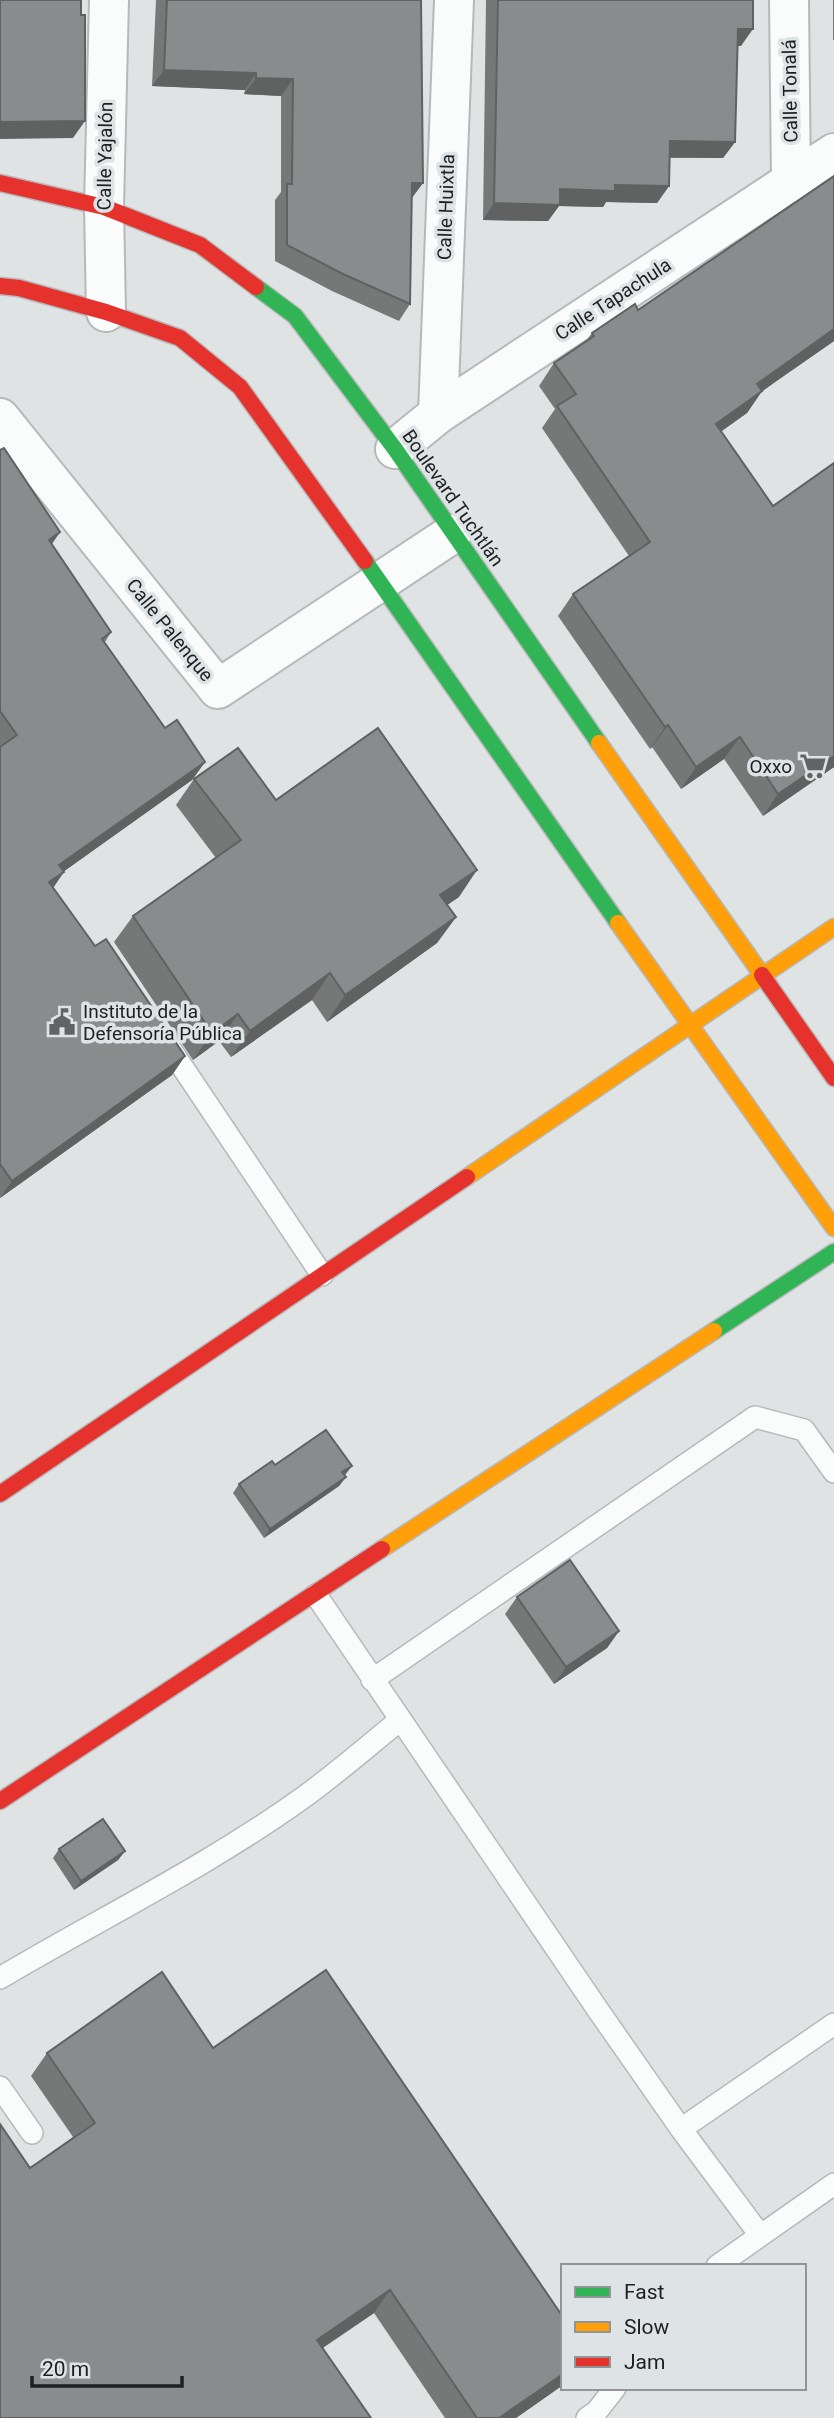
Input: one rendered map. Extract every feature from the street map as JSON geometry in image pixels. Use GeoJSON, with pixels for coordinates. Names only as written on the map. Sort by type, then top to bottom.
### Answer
{"type":"FeatureCollection","features":[{"type":"Feature","properties":{"kind":"street","name":"Calle Yajalón"},"geometry":{"type":"LineString","coordinates":[[106,312],[104,207],[109,0]]}},
{"type":"Feature","properties":{"kind":"street","name":"Calle Huixtla"},"geometry":{"type":"LineString","coordinates":[[438,414],[454,0]]}},
{"type":"Feature","properties":{"kind":"street","name":"Calle Tonalá"},"geometry":{"type":"LineString","coordinates":[[789,0],[791,183]]}},
{"type":"Feature","properties":{"kind":"street","name":"Calle Tapachula"},"geometry":{"type":"LineString","coordinates":[[395,449],[438,414],[834,153]]}},
{"type":"Feature","properties":{"kind":"street","name":"Boulevard Tuchtlán"},"geometry":{"type":"LineString","coordinates":[[0,183],[104,207],[200,245],[295,316],[395,449],[834,1078]]}},
{"type":"Feature","properties":{"kind":"street"},"geometry":{"type":"LineString","coordinates":[[0,286],[19,288],[106,312],[180,338],[240,387],[380,581],[689,1026],[834,1228]]}},
{"type":"Feature","properties":{"kind":"street","name":"Calle Palenque"},"geometry":{"type":"LineString","coordinates":[[0,418],[218,689],[452,534]]}},
{"type":"Feature","properties":{"kind":"street"},"geometry":{"type":"LineString","coordinates":[[0,1494],[834,927]]}},
{"type":"Feature","properties":{"kind":"street"},"geometry":{"type":"LineString","coordinates":[[0,1801],[834,1252]]}},
{"type":"Feature","properties":{"kind":"lane"},"geometry":{"type":"LineString","coordinates":[[156,1028],[322,1275]]}},
{"type":"Feature","properties":{"kind":"lane"},"geometry":{"type":"LineString","coordinates":[[372,1680],[755,1417],[804,1430],[834,1472]]}},
{"type":"Feature","properties":{"kind":"lane"},"geometry":{"type":"LineString","coordinates":[[316,1595],[681,2129],[760,2235]]}},
{"type":"Feature","properties":{"kind":"lane"},"geometry":{"type":"LineString","coordinates":[[0,1978],[238,1840],[304,1797],[400,1720]]}},
{"type":"Feature","properties":{"kind":"lane"},"geometry":{"type":"LineString","coordinates":[[681,2129],[834,2024]]}},
{"type":"Feature","properties":{"kind":"lane"},"geometry":{"type":"LineString","coordinates":[[0,2087],[32,2133]]}},
{"type":"Feature","properties":{"kind":"lane"},"geometry":{"type":"LineString","coordinates":[[721,2264],[834,2184]]}},
{"type":"Feature","properties":{"kind":"lane"},"geometry":{"type":"LineString","coordinates":[[587,2418],[597,2411],[613,2390]]}},
{"type":"Feature","properties":{"kind":"building"},"geometry":{"type":"Polygon","coordinates":[[[0,0],[81,0],[81,15],[85,15],[85,121],[0,122],[0,0]]]}},
{"type":"Feature","properties":{"kind":"building"},"geometry":{"type":"Polygon","coordinates":[[[167,0],[421,0],[423,183],[412,183],[410,304],[287,245],[287,184],[292,184],[293,79],[256,78],[256,73],[164,70],[167,0]]]}},
{"type":"Feature","properties":{"kind":"building"},"geometry":{"type":"Polygon","coordinates":[[[498,0],[753,0],[753,29],[738,29],[735,142],[670,141],[669,186],[615,185],[615,191],[560,189],[560,205],[494,203],[498,0]]]}},
{"type":"Feature","properties":{"kind":"building"},"geometry":{"type":"Polygon","coordinates":[[[834,176],[834,329],[757,384],[762,391],[716,424],[773,506],[834,463],[834,756],[778,794],[740,737],[696,767],[573,594],[650,542],[557,406],[576,394],[554,363],[635,304],[638,310],[834,176]]]}},
{"type":"Feature","properties":{"kind":"building"},"geometry":{"type":"Polygon","coordinates":[[[4,448],[60,532],[49,540],[111,632],[102,639],[165,728],[177,720],[205,762],[59,865],[64,872],[49,882],[95,946],[106,939],[185,1056],[12,1181],[0,1164],[0,747],[17,735],[0,711],[0,450],[4,448]]]}},
{"type":"Feature","properties":{"kind":"building"},"geometry":{"type":"Polygon","coordinates":[[[378,728],[477,870],[440,895],[456,917],[345,995],[330,973],[250,1031],[238,1014],[212,1033],[133,916],[241,840],[194,779],[238,748],[276,800],[378,728]]]}},
{"type":"Feature","properties":{"kind":"building"},"geometry":{"type":"Polygon","coordinates":[[[326,1430],[352,1466],[342,1472],[346,1477],[270,1529],[239,1484],[272,1461],[275,1465],[326,1430]]]}},
{"type":"Feature","properties":{"kind":"building"},"geometry":{"type":"Polygon","coordinates":[[[570,1560],[619,1631],[566,1667],[517,1597],[570,1560]]]}},
{"type":"Feature","properties":{"kind":"building"},"geometry":{"type":"Polygon","coordinates":[[[103,1819],[125,1851],[81,1881],[59,1849],[103,1819]]]}},
{"type":"Feature","properties":{"kind":"building"},"geometry":{"type":"Polygon","coordinates":[[[326,1970],[561,2314],[561,2375],[499,2418],[477,2418],[390,2290],[317,2340],[371,2418],[0,2418],[0,2124],[30,2168],[95,2123],[47,2053],[162,1972],[213,2048],[326,1970]]]}},
{"type":"Feature","properties":{"kind":"traffic: fast"},"geometry":{"type":"LineString","coordinates":[[256,287],[295,316],[395,449],[599,743]]}},
{"type":"Feature","properties":{"kind":"traffic: fast"},"geometry":{"type":"LineString","coordinates":[[365,561],[618,923]]}},
{"type":"Feature","properties":{"kind":"traffic: fast"},"geometry":{"type":"LineString","coordinates":[[714,1331],[834,1252]]}},
{"type":"Feature","properties":{"kind":"traffic: slow"},"geometry":{"type":"LineString","coordinates":[[599,743],[762,975]]}},
{"type":"Feature","properties":{"kind":"traffic: slow"},"geometry":{"type":"LineString","coordinates":[[618,923],[834,1228]]}},
{"type":"Feature","properties":{"kind":"traffic: slow"},"geometry":{"type":"LineString","coordinates":[[467,1177],[834,927]]}},
{"type":"Feature","properties":{"kind":"traffic: slow"},"geometry":{"type":"LineString","coordinates":[[382,1549],[714,1331]]}},
{"type":"Feature","properties":{"kind":"traffic: jam"},"geometry":{"type":"LineString","coordinates":[[0,183],[104,207],[200,245],[256,287]]}},
{"type":"Feature","properties":{"kind":"traffic: jam"},"geometry":{"type":"LineString","coordinates":[[0,286],[19,288],[106,312],[180,338],[240,387],[365,561]]}},
{"type":"Feature","properties":{"kind":"traffic: jam"},"geometry":{"type":"LineString","coordinates":[[762,975],[834,1078]]}},
{"type":"Feature","properties":{"kind":"traffic: jam"},"geometry":{"type":"LineString","coordinates":[[0,1494],[467,1177]]}},
{"type":"Feature","properties":{"kind":"traffic: jam"},"geometry":{"type":"LineString","coordinates":[[0,1801],[382,1549]]}},
{"type":"Feature","properties":{"kind":"place","name":"Oxxo"},"geometry":{"type":"Point","coordinates":[813,766]}},
{"type":"Feature","properties":{"kind":"place","name":"Instituto de la Defensoría Pública"},"geometry":{"type":"Point","coordinates":[62,1022]}}]}
